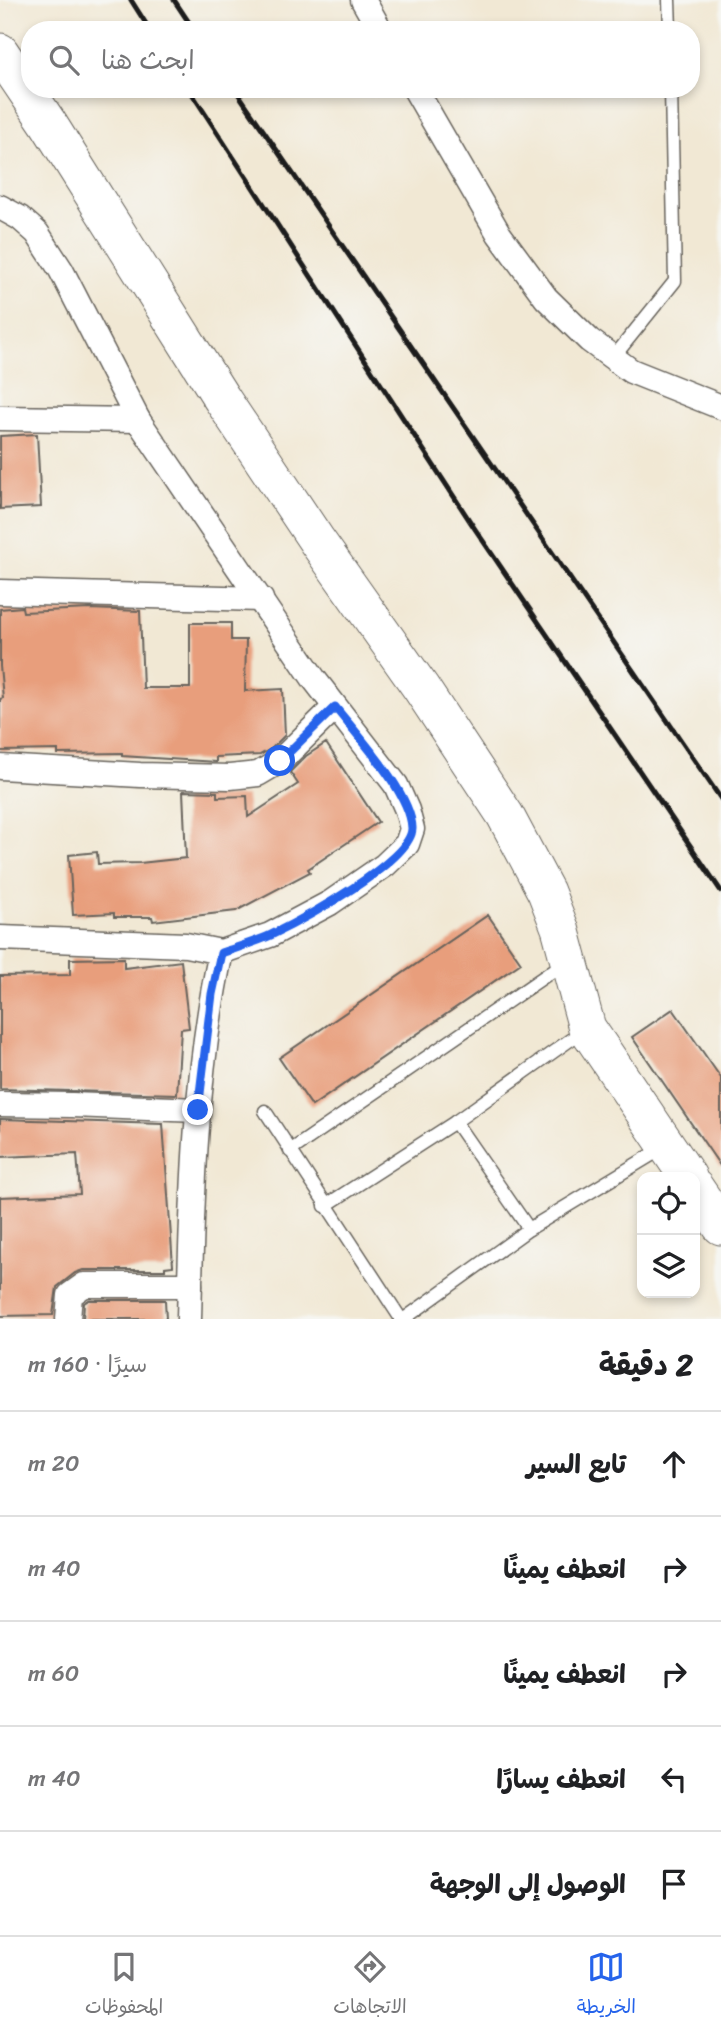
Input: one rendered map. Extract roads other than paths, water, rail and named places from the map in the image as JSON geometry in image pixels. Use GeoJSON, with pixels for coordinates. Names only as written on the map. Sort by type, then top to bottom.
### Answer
{"type":"FeatureCollection","features":[{"type":"Feature","properties":{"kind":"street"},"geometry":{"type":"LineString","coordinates":[[363,0],[375,21]]}},
{"type":"Feature","properties":{"kind":"street"},"geometry":{"type":"LineString","coordinates":[[0,52],[21,84]]}},
{"type":"Feature","properties":{"kind":"street"},"geometry":{"type":"LineString","coordinates":[[30,98],[222,399],[505,815],[546,891],[570,959],[587,1028],[684,1172]]}},
{"type":"Feature","properties":{"kind":"street"},"geometry":{"type":"LineString","coordinates":[[420,98],[499,234],[546,298],[589,340],[631,372],[721,407]]}},
{"type":"Feature","properties":{"kind":"street"},"geometry":{"type":"LineString","coordinates":[[0,207],[20,218],[37,233],[61,270],[138,420],[314,679],[396,785],[412,829],[407,844],[385,866],[330,903],[270,935],[221,953],[186,945],[0,938]]}},
{"type":"Feature","properties":{"kind":"street"},"geometry":{"type":"LineString","coordinates":[[0,418],[138,420]]}},
{"type":"Feature","properties":{"kind":"street"},"geometry":{"type":"LineString","coordinates":[[0,592],[261,599]]}},
{"type":"Feature","properties":{"kind":"street"},"geometry":{"type":"LineString","coordinates":[[0,767],[140,775],[230,777],[258,774],[280,761],[335,707]]}},
{"type":"Feature","properties":{"kind":"street"},"geometry":{"type":"LineString","coordinates":[[189,1319],[198,1110],[212,994],[221,953]]}},
{"type":"Feature","properties":{"kind":"street"},"geometry":{"type":"LineString","coordinates":[[0,1104],[198,1110]]}},
{"type":"Feature","properties":{"kind":"street"},"geometry":{"type":"LineString","coordinates":[[700,1195],[721,1226]]}},
{"type":"Feature","properties":{"kind":"street"},"geometry":{"type":"LineString","coordinates":[[68,1319],[70,1295],[85,1285],[190,1284]]}},
{"type":"Feature","properties":{"kind":"lane"},"geometry":{"type":"LineString","coordinates":[[669,0],[670,21]]}},
{"type":"Feature","properties":{"kind":"lane"},"geometry":{"type":"LineString","coordinates":[[613,358],[675,281],[671,98]]}},
{"type":"Feature","properties":{"kind":"lane"},"geometry":{"type":"LineString","coordinates":[[290,1151],[570,959]]}},
{"type":"Feature","properties":{"kind":"lane"},"geometry":{"type":"LineString","coordinates":[[326,1206],[455,1122],[587,1028]]}},
{"type":"Feature","properties":{"kind":"lane"},"geometry":{"type":"LineString","coordinates":[[265,1111],[402,1319],[529,1229],[666,1146]]}},
{"type":"Feature","properties":{"kind":"lane"},"geometry":{"type":"LineString","coordinates":[[455,1122],[529,1229]]}},
{"type":"Feature","properties":{"kind":"railway"},"geometry":{"type":"LineString","coordinates":[[131,0],[144,21]]}},
{"type":"Feature","properties":{"kind":"railway"},"geometry":{"type":"LineString","coordinates":[[174,0],[188,21]]}},
{"type":"Feature","properties":{"kind":"railway"},"geometry":{"type":"LineString","coordinates":[[195,98],[475,529],[721,891]]}},
{"type":"Feature","properties":{"kind":"railway"},"geometry":{"type":"LineString","coordinates":[[241,98],[721,799]]}}]}
